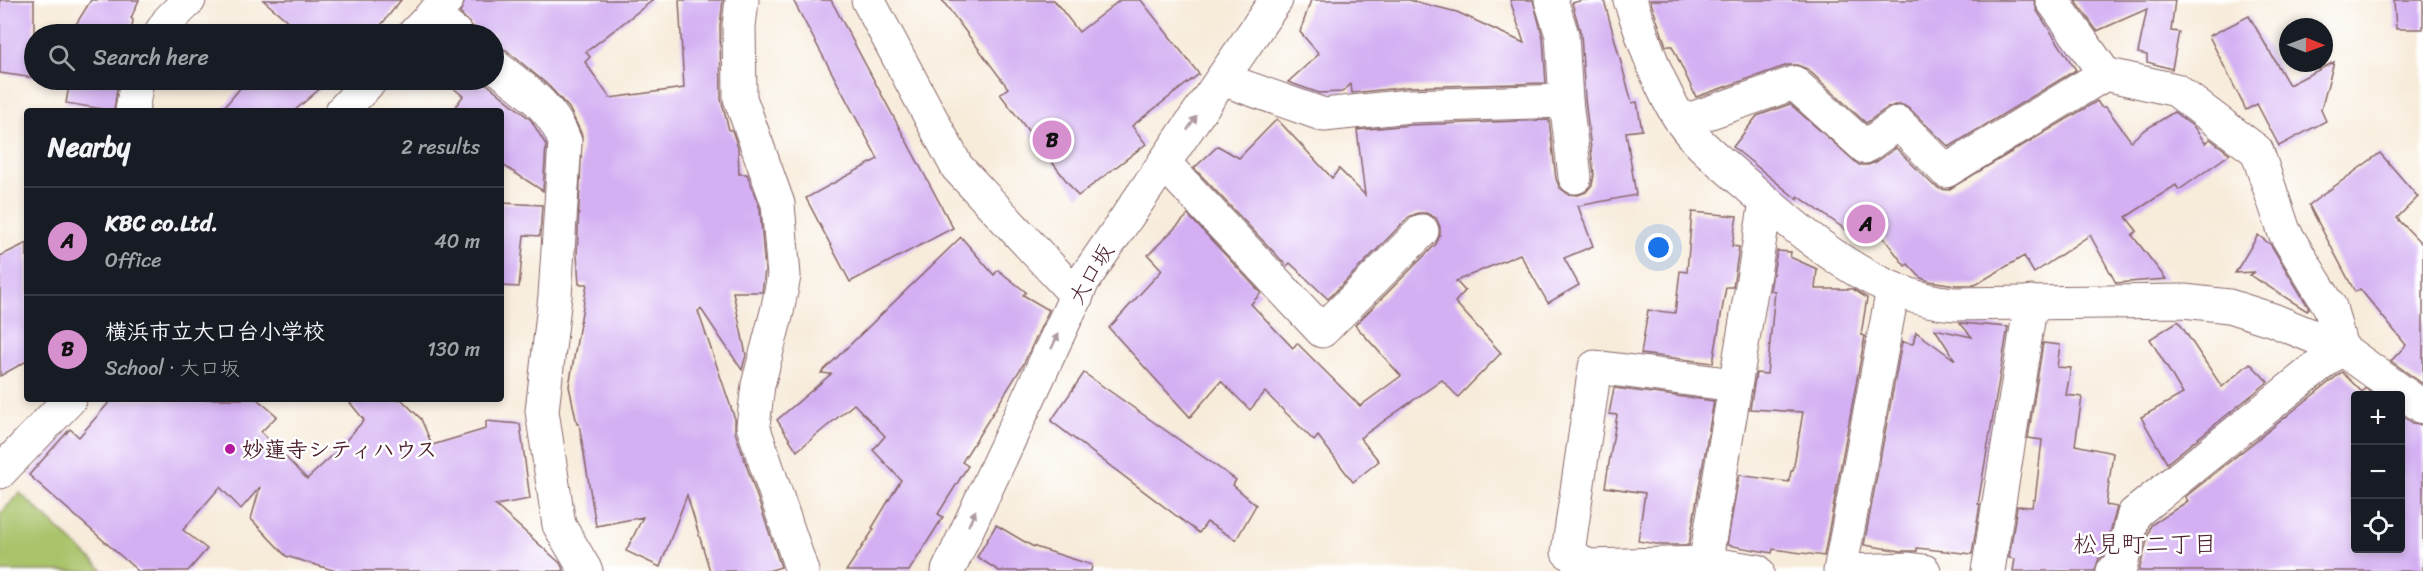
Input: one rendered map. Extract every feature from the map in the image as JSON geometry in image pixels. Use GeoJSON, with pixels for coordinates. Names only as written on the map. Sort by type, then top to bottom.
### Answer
{"type":"FeatureCollection","features":[{"type":"Feature","properties":{"kind":"street"},"geometry":{"type":"LineString","coordinates":[[166,24],[189,0]]}},
{"type":"Feature","properties":{"kind":"street"},"geometry":{"type":"LineString","coordinates":[[742,0],[739,26],[740,98],[778,204],[784,276],[758,385],[753,426],[802,571]]}},
{"type":"Feature","properties":{"kind":"street"},"geometry":{"type":"LineString","coordinates":[[868,0],[957,167],[1077,296]]}},
{"type":"Feature","properties":{"kind":"street","name":"大口坂"},"geometry":{"type":"LineString","coordinates":[[948,571],[1083,281],[1276,0]]}},
{"type":"Feature","properties":{"kind":"street"},"geometry":{"type":"LineString","coordinates":[[1551,0],[1562,35],[1566,101],[1575,177]]}},
{"type":"Feature","properties":{"kind":"street"},"geometry":{"type":"LineString","coordinates":[[1630,0],[1651,61],[1682,122],[1703,146],[1796,229],[1841,260],[1893,289],[1932,303],[2184,301],[2229,306],[2273,320],[2342,348],[2423,407]]}},
{"type":"Feature","properties":{"kind":"street"},"geometry":{"type":"LineString","coordinates":[[2052,0],[2105,74],[2176,90],[2257,151],[2284,231],[2330,307],[2342,348]]}},
{"type":"Feature","properties":{"kind":"street"},"geometry":{"type":"LineString","coordinates":[[504,73],[546,108],[559,124],[565,142],[555,296],[542,411],[559,525],[586,571]]}},
{"type":"Feature","properties":{"kind":"street"},"geometry":{"type":"LineString","coordinates":[[1682,122],[1794,83],[1865,147],[1898,123],[1946,171],[2105,74]]}},
{"type":"Feature","properties":{"kind":"street"},"geometry":{"type":"LineString","coordinates":[[1222,79],[1324,115],[1409,106],[1566,101]]}},
{"type":"Feature","properties":{"kind":"street"},"geometry":{"type":"LineString","coordinates":[[132,108],[135,90]]}},
{"type":"Feature","properties":{"kind":"street"},"geometry":{"type":"LineString","coordinates":[[345,108],[362,90]]}},
{"type":"Feature","properties":{"kind":"street"},"geometry":{"type":"LineString","coordinates":[[1164,163],[1322,331],[1422,231]]}},
{"type":"Feature","properties":{"kind":"street"},"geometry":{"type":"LineString","coordinates":[[1705,567],[1766,202]]}},
{"type":"Feature","properties":{"kind":"street"},"geometry":{"type":"LineString","coordinates":[[1840,571],[1893,289]]}},
{"type":"Feature","properties":{"kind":"street"},"geometry":{"type":"LineString","coordinates":[[1988,571],[2031,302]]}},
{"type":"Feature","properties":{"kind":"street"},"geometry":{"type":"LineString","coordinates":[[2113,571],[2120,569],[2134,514],[2342,348]]}},
{"type":"Feature","properties":{"kind":"street"},"geometry":{"type":"LineString","coordinates":[[1735,385],[1594,367],[1568,552],[1587,566],[1705,567],[1757,571]]}},
{"type":"Feature","properties":{"kind":"street"},"geometry":{"type":"LineString","coordinates":[[0,472],[67,402]]}},
{"type":"Feature","properties":{"kind":"street"},"geometry":{"type":"LineString","coordinates":[[1850,571],[1909,569],[1924,571]]}},
{"type":"Feature","properties":{"kind":"green space"},"geometry":{"type":"Polygon","coordinates":[[[20,493],[104,571],[0,571],[0,514],[20,493]]]}},
{"type":"Feature","properties":{"kind":"building"},"geometry":{"type":"Polygon","coordinates":[[[0,0],[34,0],[34,24],[24,24],[24,77],[0,73],[0,0]]]}},
{"type":"Feature","properties":{"kind":"building"},"geometry":{"type":"Polygon","coordinates":[[[91,0],[139,0],[131,18],[132,24],[76,24],[91,0]]]}},
{"type":"Feature","properties":{"kind":"building"},"geometry":{"type":"Polygon","coordinates":[[[263,0],[401,0],[382,24],[291,24],[263,0]]]}},
{"type":"Feature","properties":{"kind":"building"},"geometry":{"type":"Polygon","coordinates":[[[465,0],[653,0],[586,52],[590,57],[585,62],[610,98],[684,88],[679,0],[723,0],[720,26],[721,99],[729,130],[732,130],[738,148],[739,174],[747,174],[760,209],[765,271],[762,292],[733,292],[746,355],[742,370],[701,309],[698,311],[735,419],[735,432],[781,567],[768,571],[710,571],[687,495],[660,567],[626,551],[643,517],[596,526],[579,424],[577,424],[569,386],[587,284],[579,284],[577,254],[582,135],[569,108],[548,85],[504,50],[504,24],[470,24],[460,13],[465,0]]]}},
{"type":"Feature","properties":{"kind":"building"},"geometry":{"type":"Polygon","coordinates":[[[793,0],[831,0],[953,228],[850,282],[806,198],[878,159],[793,0]]]}},
{"type":"Feature","properties":{"kind":"building"},"geometry":{"type":"Polygon","coordinates":[[[942,0],[1054,0],[1079,32],[1120,0],[1141,0],[1199,74],[1132,126],[1146,144],[1078,196],[1000,94],[1008,88],[942,0]]]}},
{"type":"Feature","properties":{"kind":"building"},"geometry":{"type":"Polygon","coordinates":[[[1311,0],[1409,0],[1457,12],[1524,43],[1510,0],[1533,0],[1543,38],[1546,83],[1408,87],[1352,93],[1351,84],[1342,92],[1319,93],[1288,82],[1319,54],[1300,32],[1311,0]]]}},
{"type":"Feature","properties":{"kind":"building"},"geometry":{"type":"Polygon","coordinates":[[[1583,0],[1604,0],[1632,103],[1637,102],[1642,130],[1626,132],[1636,195],[1578,206],[1593,246],[1564,258],[1579,285],[1548,303],[1520,254],[1456,281],[1465,291],[1455,302],[1501,353],[1458,397],[1442,380],[1360,438],[1379,461],[1353,482],[1318,436],[1314,441],[1265,392],[1250,410],[1221,381],[1190,417],[1109,328],[1162,270],[1148,255],[1188,215],[1261,293],[1251,304],[1293,348],[1297,343],[1360,406],[1401,376],[1355,325],[1436,244],[1440,235],[1440,227],[1436,218],[1426,213],[1418,213],[1409,217],[1328,299],[1290,263],[1287,266],[1194,168],[1218,146],[1239,158],[1277,119],[1332,178],[1339,169],[1365,195],[1357,130],[1410,125],[1549,120],[1556,179],[1560,188],[1568,194],[1578,195],[1586,192],[1592,185],[1594,175],[1585,99],[1581,34],[1572,3],[1583,0]]]}},
{"type":"Feature","properties":{"kind":"building"},"geometry":{"type":"Polygon","coordinates":[[[1650,0],[2034,0],[2037,11],[2076,70],[1949,147],[1903,105],[1887,108],[1866,123],[1807,69],[1797,65],[1788,65],[1696,97],[1672,46],[1666,46],[1650,0]]]}},
{"type":"Feature","properties":{"kind":"building"},"geometry":{"type":"Polygon","coordinates":[[[2075,0],[2175,0],[2171,31],[2179,32],[2172,69],[2147,62],[2147,55],[2138,53],[2147,9],[2097,31],[2075,0]]]}},
{"type":"Feature","properties":{"kind":"building"},"geometry":{"type":"Polygon","coordinates":[[[2394,0],[2423,0],[2423,29],[2396,29],[2394,0]]]}},
{"type":"Feature","properties":{"kind":"building"},"geometry":{"type":"Polygon","coordinates":[[[2249,16],[2279,68],[2279,72],[2281,72],[2289,85],[2314,72],[2331,72],[2321,110],[2326,121],[2279,146],[2257,104],[2246,110],[2209,36],[2249,16]]]}},
{"type":"Feature","properties":{"kind":"building"},"geometry":{"type":"Polygon","coordinates":[[[68,90],[117,90],[114,108],[96,108],[66,103],[68,90]]]}},
{"type":"Feature","properties":{"kind":"building"},"geometry":{"type":"Polygon","coordinates":[[[239,90],[318,90],[297,108],[224,108],[239,90]]]}},
{"type":"Feature","properties":{"kind":"building"},"geometry":{"type":"Polygon","coordinates":[[[456,90],[494,90],[531,120],[546,145],[543,191],[504,166],[504,108],[454,108],[463,96],[456,90]]]}},
{"type":"Feature","properties":{"kind":"building"},"geometry":{"type":"Polygon","coordinates":[[[2097,101],[2101,107],[2106,107],[2131,141],[2174,112],[2194,127],[2205,143],[2210,139],[2230,154],[2179,190],[2176,185],[2126,217],[2137,231],[2132,235],[2166,279],[2116,283],[2090,235],[2034,273],[2024,256],[1975,285],[1929,281],[1921,278],[1908,264],[1905,266],[1877,229],[1876,238],[1866,222],[1856,237],[1798,196],[1798,200],[1733,147],[1757,116],[1790,104],[1859,165],[1876,162],[1896,148],[1933,185],[1948,190],[2097,101]]]}},
{"type":"Feature","properties":{"kind":"building"},"geometry":{"type":"Polygon","coordinates":[[[2380,153],[2418,197],[2397,218],[2423,245],[2423,384],[2391,361],[2406,345],[2360,289],[2355,292],[2309,205],[2380,153]]]}},
{"type":"Feature","properties":{"kind":"building"},"geometry":{"type":"Polygon","coordinates":[[[504,203],[542,205],[540,236],[524,235],[519,287],[504,286],[504,203]]]}},
{"type":"Feature","properties":{"kind":"building"},"geometry":{"type":"Polygon","coordinates":[[[1692,212],[1737,216],[1732,246],[1739,247],[1733,287],[1726,287],[1713,363],[1641,354],[1648,310],[1675,313],[1680,271],[1687,272],[1692,212]]]}},
{"type":"Feature","properties":{"kind":"building"},"geometry":{"type":"Polygon","coordinates":[[[2258,235],[2271,245],[2309,308],[2307,311],[2250,275],[2255,272],[2235,273],[2258,235]]]}},
{"type":"Feature","properties":{"kind":"building"},"geometry":{"type":"Polygon","coordinates":[[[961,237],[994,275],[998,270],[1026,292],[1023,295],[1049,310],[1023,365],[962,462],[968,466],[938,514],[943,517],[909,571],[846,571],[874,529],[872,528],[901,480],[873,450],[885,436],[854,404],[797,451],[777,420],[831,374],[821,373],[961,237]]]}},
{"type":"Feature","properties":{"kind":"building"},"geometry":{"type":"Polygon","coordinates":[[[24,244],[24,363],[0,376],[0,256],[24,244]]]}},
{"type":"Feature","properties":{"kind":"building"},"geometry":{"type":"Polygon","coordinates":[[[1777,251],[1791,252],[1790,257],[1817,269],[1815,289],[1853,289],[1867,298],[1861,335],[1865,336],[1824,556],[1773,549],[1772,553],[1727,545],[1739,475],[1789,482],[1791,471],[1793,471],[1803,412],[1750,409],[1756,373],[1767,374],[1775,291],[1770,290],[1777,251]]]}},
{"type":"Feature","properties":{"kind":"building"},"geometry":{"type":"Polygon","coordinates":[[[2178,321],[2222,387],[2250,363],[2268,382],[2167,463],[2141,417],[2183,394],[2150,339],[2178,321]]]}},
{"type":"Feature","properties":{"kind":"building"},"geometry":{"type":"Polygon","coordinates":[[[1960,323],[2008,327],[1978,504],[1980,504],[1972,554],[1917,548],[1917,551],[1901,551],[1864,545],[1902,342],[1913,344],[1916,332],[1955,360],[1935,329],[1972,337],[1960,323]]]}},
{"type":"Feature","properties":{"kind":"building"},"geometry":{"type":"Polygon","coordinates":[[[2043,343],[2060,345],[2057,367],[2071,368],[2066,395],[2082,397],[2075,445],[2113,453],[2106,505],[2117,507],[2104,555],[2099,558],[2095,571],[2013,571],[2015,559],[2009,558],[2017,506],[2032,507],[2033,500],[2035,500],[2042,440],[2028,438],[2043,343]]]}},
{"type":"Feature","properties":{"kind":"building"},"geometry":{"type":"Polygon","coordinates":[[[2342,372],[2361,391],[2351,391],[2351,553],[2405,553],[2405,417],[2413,423],[2423,425],[2423,571],[2139,571],[2151,525],[2188,501],[2185,497],[2342,372]]]}},
{"type":"Feature","properties":{"kind":"building"},"geometry":{"type":"Polygon","coordinates":[[[1084,373],[1236,480],[1233,485],[1256,505],[1236,540],[1207,522],[1199,533],[1051,421],[1084,373]]]}},
{"type":"Feature","properties":{"kind":"building"},"geometry":{"type":"Polygon","coordinates":[[[1614,388],[1714,401],[1689,545],[1662,545],[1638,541],[1645,493],[1605,487],[1617,415],[1609,414],[1614,388]]]}},
{"type":"Feature","properties":{"kind":"building"},"geometry":{"type":"Polygon","coordinates":[[[109,402],[261,402],[277,416],[261,432],[307,479],[334,454],[364,420],[349,402],[404,402],[421,419],[432,445],[486,429],[486,421],[520,424],[530,499],[495,505],[560,563],[564,571],[336,571],[286,556],[251,519],[260,487],[241,509],[220,487],[183,530],[207,549],[188,571],[138,571],[29,475],[70,429],[79,437],[109,402]]]}},
{"type":"Feature","properties":{"kind":"building"},"geometry":{"type":"Polygon","coordinates":[[[996,525],[1032,546],[1092,565],[1091,571],[999,571],[977,557],[996,525]]]}},
{"type":"Feature","properties":{"kind":"place","name":"横浜市立大口台小学校"},"geometry":{"type":"Point","coordinates":[1052,140]}},
{"type":"Feature","properties":{"kind":"place","name":"KBC co.Ltd."},"geometry":{"type":"Point","coordinates":[1866,224]}},
{"type":"Feature","properties":{"kind":"place","name":"妙蓮寺シティハウス"},"geometry":{"type":"Point","coordinates":[230,449]}},
{"type":"Feature","properties":{"kind":"district","name":"松見町二丁目"},"geometry":{"type":"Point","coordinates":[2145,544]}}]}
